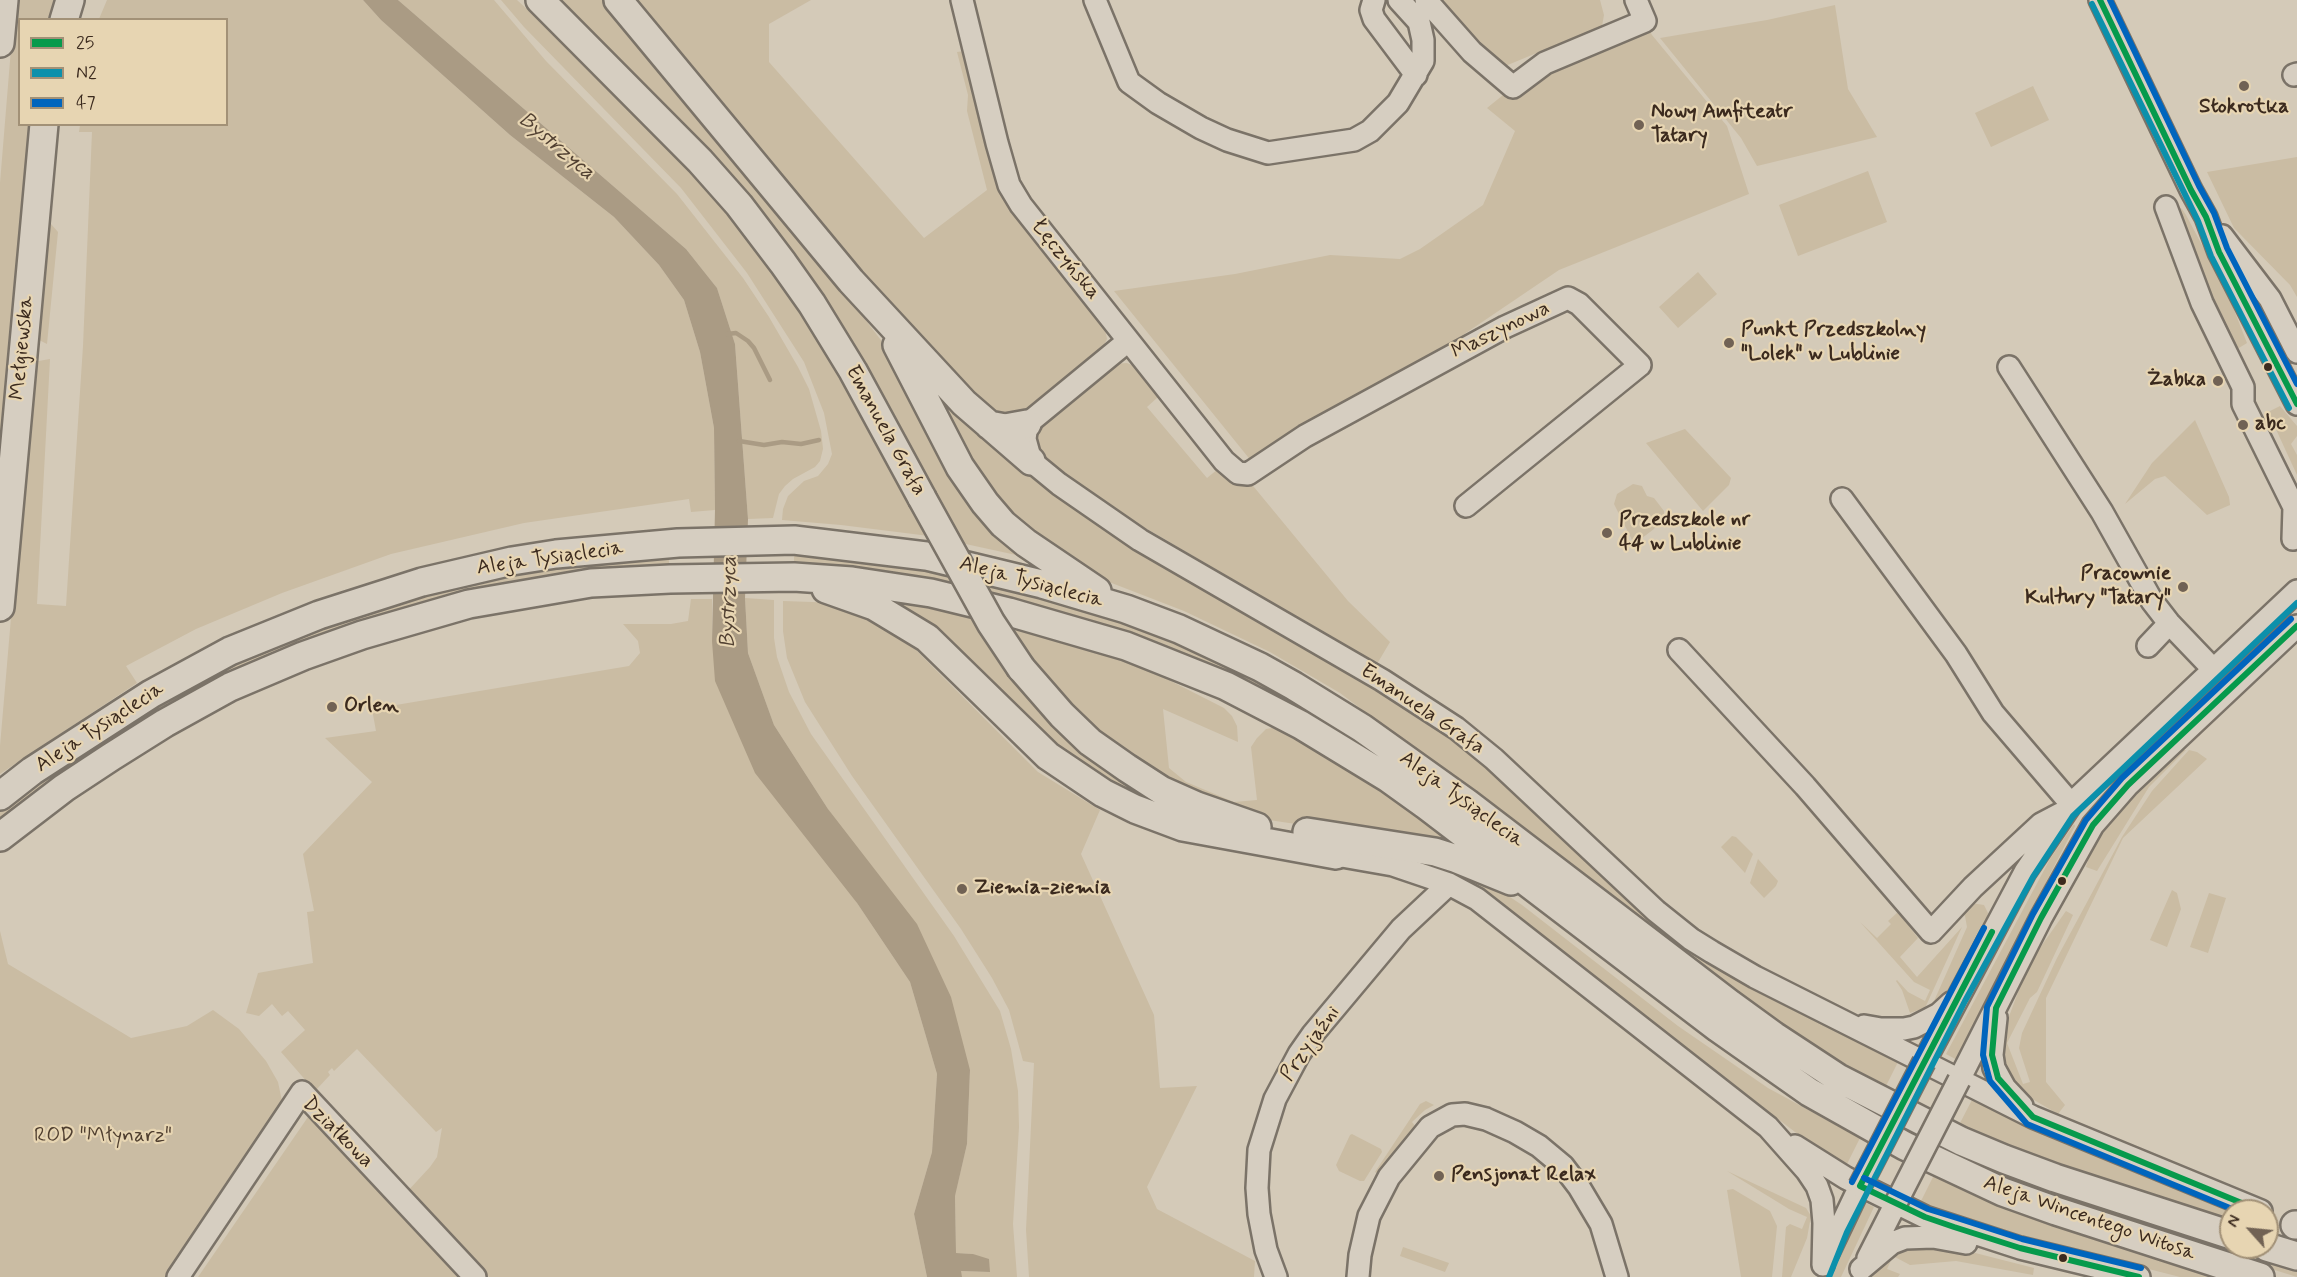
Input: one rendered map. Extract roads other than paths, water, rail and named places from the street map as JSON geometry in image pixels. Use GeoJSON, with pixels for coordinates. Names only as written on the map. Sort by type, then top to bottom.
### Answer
{"type":"FeatureCollection","features":[{"type":"Feature","properties":{"kind":"main road"},"geometry":{"type":"LineString","coordinates":[[0,43],[4,0]]}},
{"type":"Feature","properties":{"kind":"main road"},"geometry":{"type":"LineString","coordinates":[[65,18],[70,0]]}},
{"type":"Feature","properties":{"kind":"main road","name":"Emanuela Grafa"},"geometry":{"type":"LineString","coordinates":[[540,0],[700,161],[764,238],[812,304],[853,370],[991,623],[1021,668],[1090,742],[1127,768],[1161,790],[1197,806],[1250,824]]}},
{"type":"Feature","properties":{"kind":"main road"},"geometry":{"type":"LineString","coordinates":[[618,0],[850,282],[896,344],[960,467],[991,510],[1003,524],[1046,558],[1126,609]]}},
{"type":"Feature","properties":{"kind":"main road","name":"Mełgiewska"},"geometry":{"type":"LineString","coordinates":[[0,607],[44,126]]}},
{"type":"Feature","properties":{"kind":"main road"},"geometry":{"type":"LineString","coordinates":[[850,282],[964,403],[1031,461]]}},
{"type":"Feature","properties":{"kind":"main road"},"geometry":{"type":"LineString","coordinates":[[989,425],[1005,428],[1027,424]]}},
{"type":"Feature","properties":{"kind":"main road","name":"Aleja Tysiąclecia"},"geometry":{"type":"LineString","coordinates":[[0,796],[32,771],[151,694],[230,651],[273,632],[372,597],[465,571],[556,554],[678,543],[794,540],[926,556],[1031,581],[1126,609],[1179,629],[1294,686],[1362,728],[1467,803],[1774,1036],[1846,1082],[1961,1141]]}},
{"type":"Feature","properties":{"kind":"main road"},"geometry":{"type":"LineString","coordinates":[[794,577],[874,606],[927,638],[1048,756],[1103,793],[1135,809],[1183,828],[1336,855]]}},
{"type":"Feature","properties":{"kind":"main road","name":"Aleja Tysiąclecia"},"geometry":{"type":"LineString","coordinates":[[0,837],[64,788],[165,723],[230,687],[303,656],[362,635],[469,604],[591,583],[670,579],[794,577],[891,586],[963,600],[1126,646],[1216,682],[1301,725],[1388,778],[1456,827],[1773,1068],[1809,1092],[1953,1170]]}},
{"type":"Feature","properties":{"kind":"main road"},"geometry":{"type":"LineString","coordinates":[[1250,824],[1336,855]]}},
{"type":"Feature","properties":{"kind":"main road"},"geometry":{"type":"LineString","coordinates":[[1250,824],[1435,852],[1544,895]]}},
{"type":"Feature","properties":{"kind":"main road","name":"Aleja Wincentego Witosa"},"geometry":{"type":"LineString","coordinates":[[1961,1141],[2055,1178],[2219,1231]]}},
{"type":"Feature","properties":{"kind":"main road","name":"Aleja Wincentego Witosa"},"geometry":{"type":"LineString","coordinates":[[1953,1170],[2003,1192],[2056,1211],[2260,1277]]}},
{"type":"Feature","properties":{"kind":"main road"},"geometry":{"type":"LineString","coordinates":[[2279,1251],[2297,1256]]}},
{"type":"Feature","properties":{"kind":"street","name":"Łęczyńska"},"geometry":{"type":"LineString","coordinates":[[962,0],[1009,185],[1021,205],[1224,461],[1238,473],[1248,474]]}},
{"type":"Feature","properties":{"kind":"street"},"geometry":{"type":"LineString","coordinates":[[1095,0],[1129,82],[1158,103],[1201,128],[1227,140],[1268,153],[1354,140],[1370,131],[1398,103],[1423,61],[1423,40],[1419,22],[1399,0]]}},
{"type":"Feature","properties":{"kind":"street"},"geometry":{"type":"LineString","coordinates":[[1374,0],[1371,10],[1374,19],[1416,75]]}},
{"type":"Feature","properties":{"kind":"street"},"geometry":{"type":"LineString","coordinates":[[1426,0],[1472,52],[1513,87],[1545,63],[1645,21],[1636,0]]}},
{"type":"Feature","properties":{"kind":"street"},"geometry":{"type":"LineString","coordinates":[[2100,0],[2206,217],[2219,252],[2297,404]]}},
{"type":"Feature","properties":{"kind":"street"},"geometry":{"type":"LineString","coordinates":[[2166,207],[2202,303],[2244,387],[2243,404],[2294,507],[2293,539]]}},
{"type":"Feature","properties":{"kind":"street"},"geometry":{"type":"LineString","coordinates":[[2206,217],[2270,299],[2297,352]]}},
{"type":"Feature","properties":{"kind":"street","name":"Maszynowa"},"geometry":{"type":"LineString","coordinates":[[1248,474],[1305,436],[1505,327],[1568,298],[1579,304],[1640,366],[1466,506]]}},
{"type":"Feature","properties":{"kind":"street"},"geometry":{"type":"LineString","coordinates":[[1031,461],[1025,439],[1027,424],[1128,341]]}},
{"type":"Feature","properties":{"kind":"street"},"geometry":{"type":"LineString","coordinates":[[2009,367],[2103,512],[2152,601],[2169,623],[2213,669]]}},
{"type":"Feature","properties":{"kind":"street","name":"Emanuela Grafa"},"geometry":{"type":"LineString","coordinates":[[1031,461],[1086,504],[1140,540],[1382,680],[1456,728],[1494,759],[1640,897],[1674,926],[1712,952],[1755,977],[1924,1062]]}},
{"type":"Feature","properties":{"kind":"street"},"geometry":{"type":"LineString","coordinates":[[1842,499],[1956,654],[1993,713],[2069,807]]}},
{"type":"Feature","properties":{"kind":"street"},"geometry":{"type":"LineString","coordinates":[[1821,1271],[1860,1186],[2004,909],[2025,872],[2069,807],[2297,591]]}},
{"type":"Feature","properties":{"kind":"street"},"geometry":{"type":"LineString","coordinates":[[1859,1273],[2046,909],[2093,825],[2122,792],[2297,626]]}},
{"type":"Feature","properties":{"kind":"street"},"geometry":{"type":"LineString","coordinates":[[2148,646],[2165,628]]}},
{"type":"Feature","properties":{"kind":"street"},"geometry":{"type":"LineString","coordinates":[[1679,650],[1805,786],[1931,932],[1973,887],[2041,824],[2069,807]]}},
{"type":"Feature","properties":{"kind":"street"},"geometry":{"type":"LineString","coordinates":[[2185,696],[2202,715]]}},
{"type":"Feature","properties":{"kind":"street"},"geometry":{"type":"LineString","coordinates":[[1336,855],[1394,865],[1449,884],[1490,909],[1768,1127],[1807,1171],[1817,1186],[1822,1200],[1824,1223],[1821,1271]]}},
{"type":"Feature","properties":{"kind":"street","name":"Przyjaźni"},"geometry":{"type":"LineString","coordinates":[[1276,1277],[1266,1250],[1258,1214],[1257,1188],[1259,1150],[1275,1099],[1299,1054],[1313,1034],[1401,929],[1449,884]]}},
{"type":"Feature","properties":{"kind":"street"},"geometry":{"type":"LineString","coordinates":[[1973,887],[2004,909]]}},
{"type":"Feature","properties":{"kind":"street"},"geometry":{"type":"LineString","coordinates":[[1851,1025],[1881,1029],[1914,1027],[1939,1014],[1958,997]]}},
{"type":"Feature","properties":{"kind":"street"},"geometry":{"type":"LineString","coordinates":[[1996,1008],[1992,1055],[1994,1068],[2005,1088],[2033,1117]]}},
{"type":"Feature","properties":{"kind":"street"},"geometry":{"type":"LineString","coordinates":[[1924,1062],[2033,1117],[2232,1199]]}},
{"type":"Feature","properties":{"kind":"street","name":"Działkowa"},"geometry":{"type":"LineString","coordinates":[[178,1277],[302,1092],[476,1277]]}},
{"type":"Feature","properties":{"kind":"street"},"geometry":{"type":"LineString","coordinates":[[1358,1277],[1360,1255],[1369,1216],[1389,1177],[1430,1127],[1452,1115],[1465,1114],[1486,1119],[1515,1132],[1539,1146],[1563,1166],[1579,1187],[1601,1224],[1617,1277]]}},
{"type":"Feature","properties":{"kind":"street","name":"Aleja Wincentego Witosa"},"geometry":{"type":"LineString","coordinates":[[1768,1127],[1826,1167],[1860,1186],[1954,1227],[2020,1248],[2139,1277]]}},
{"type":"Feature","properties":{"kind":"street"},"geometry":{"type":"LineString","coordinates":[[2279,1218],[2296,1225]]}},
{"type":"Feature","properties":{"kind":"street"},"geometry":{"type":"LineString","coordinates":[[1859,1273],[1892,1243],[1917,1236],[1989,1247],[2020,1248]]}},
{"type":"Feature","properties":{"kind":"water","name":"Bystrzyca"},"geometry":{"type":"Polygon","coordinates":[[[363,0],[398,0],[686,249],[717,288],[735,344],[748,519],[745,598],[748,653],[774,725],[828,809],[917,924],[951,997],[970,1070],[967,1144],[955,1196],[956,1253],[973,1254],[989,1259],[990,1272],[961,1271],[962,1277],[927,1277],[914,1214],[932,1152],[937,1074],[910,982],[857,903],[755,773],[715,681],[712,641],[714,428],[700,352],[684,300],[659,265],[614,217],[510,135],[381,20],[363,0]]]}},
{"type":"Feature","properties":{"kind":"waterway"},"geometry":{"type":"LineString","coordinates":[[727,334],[736,333],[748,341],[770,380]]}},
{"type":"Feature","properties":{"kind":"waterway"},"geometry":{"type":"LineString","coordinates":[[739,441],[764,445],[782,442],[801,444],[819,440]]}},
{"type":"Feature","properties":{"kind":"place","name":"Stokrotka"},"geometry":{"type":"Point","coordinates":[2244,86]}},
{"type":"Feature","properties":{"kind":"place","name":"Nowy Amfiteatr Tatary"},"geometry":{"type":"Point","coordinates":[1639,125]}},
{"type":"Feature","properties":{"kind":"place","name":"Punkt Przedszkolny \"Lolek\" w Lublinie"},"geometry":{"type":"Point","coordinates":[1729,343]}},
{"type":"Feature","properties":{"kind":"place","name":"Żabka"},"geometry":{"type":"Point","coordinates":[2218,381]}},
{"type":"Feature","properties":{"kind":"place","name":"abc"},"geometry":{"type":"Point","coordinates":[2243,425]}},
{"type":"Feature","properties":{"kind":"place","name":"Przedszkole nr 44 w Lublinie"},"geometry":{"type":"Point","coordinates":[1607,533]}},
{"type":"Feature","properties":{"kind":"place","name":"Pracownie Kultury \"Tatary\""},"geometry":{"type":"Point","coordinates":[2183,587]}},
{"type":"Feature","properties":{"kind":"place","name":"Orlen"},"geometry":{"type":"Point","coordinates":[332,707]}},
{"type":"Feature","properties":{"kind":"place","name":"Ziemia-ziemia"},"geometry":{"type":"Point","coordinates":[962,889]}},
{"type":"Feature","properties":{"kind":"place","name":"Pensjonat Relax"},"geometry":{"type":"Point","coordinates":[1439,1176]}},
{"type":"Feature","properties":{"kind":"park label","name":"ROD \"Młynarz\""},"geometry":{"type":"Point","coordinates":[103,1137]}}]}
